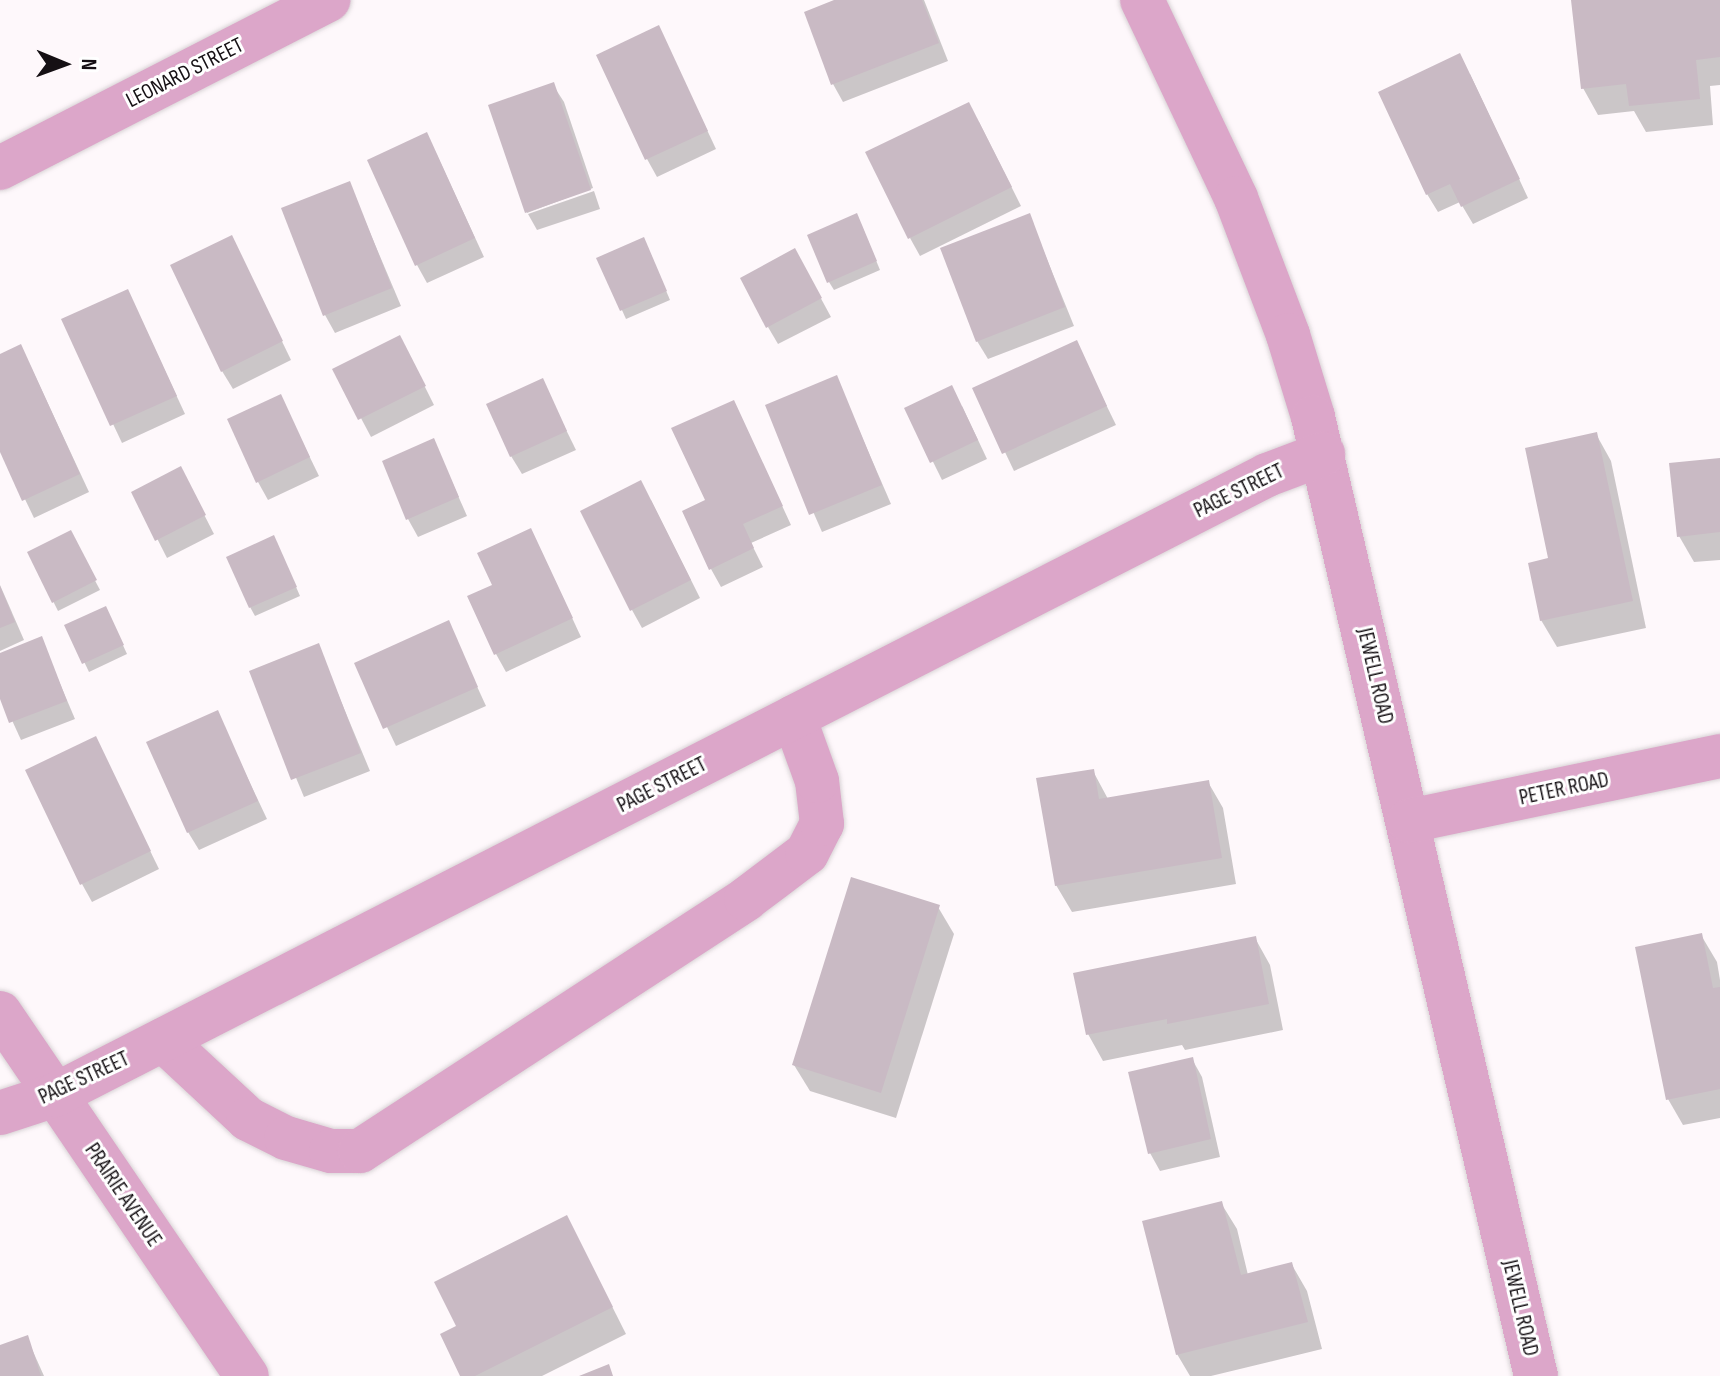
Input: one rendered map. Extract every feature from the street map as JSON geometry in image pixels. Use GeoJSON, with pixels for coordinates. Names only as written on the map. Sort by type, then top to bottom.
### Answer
{"type":"FeatureCollection","features":[{"type":"Feature","properties":{"kind":"street","name":"LEONARD STREET"},"geometry":{"type":"LineString","coordinates":[[0,168],[328,0]]}},
{"type":"Feature","properties":{"kind":"street","name":"JEWELL ROAD"},"geometry":{"type":"LineString","coordinates":[[1158,5],[1258,253],[1288,335],[1323,454],[1536,1376]]}},
{"type":"Feature","properties":{"kind":"street","name":"PAGE STREET"},"geometry":{"type":"LineString","coordinates":[[0,1113],[55,1095],[1267,475],[1323,454]]}},
{"type":"Feature","properties":{"kind":"street"},"geometry":{"type":"LineString","coordinates":[[163,1040],[248,1119],[286,1138],[331,1151],[360,1151],[719,917],[807,853],[822,824],[817,781],[794,717]]}},
{"type":"Feature","properties":{"kind":"street","name":"PETER ROAD"},"geometry":{"type":"LineString","coordinates":[[1409,821],[1720,756]]}},
{"type":"Feature","properties":{"kind":"street","name":"PRAIRIE AVENUE"},"geometry":{"type":"LineString","coordinates":[[0,1013],[247,1376]]}},
{"type":"Feature","properties":{"kind":"building"},"geometry":{"type":"Polygon","coordinates":[[[834,0],[922,0],[939,43],[831,85],[804,12],[834,0]]]}},
{"type":"Feature","properties":{"kind":"building"},"geometry":{"type":"Polygon","coordinates":[[[1571,0],[1720,0],[1720,57],[1696,60],[1700,99],[1629,106],[1626,84],[1581,89],[1571,0]]]}},
{"type":"Feature","properties":{"kind":"building"},"geometry":{"type":"Polygon","coordinates":[[[659,25],[708,131],[645,160],[596,55],[659,25]]]}},
{"type":"Feature","properties":{"kind":"building"},"geometry":{"type":"Polygon","coordinates":[[[1460,53],[1520,179],[1461,207],[1450,184],[1426,195],[1378,92],[1460,53]]]}},
{"type":"Feature","properties":{"kind":"building"},"geometry":{"type":"Polygon","coordinates":[[[554,82],[591,190],[525,213],[488,105],[554,82]]]}},
{"type":"Feature","properties":{"kind":"building"},"geometry":{"type":"Polygon","coordinates":[[[969,102],[1012,187],[908,239],[865,152],[969,102]]]}},
{"type":"Feature","properties":{"kind":"building"},"geometry":{"type":"Polygon","coordinates":[[[427,132],[475,238],[415,266],[367,160],[427,132]]]}},
{"type":"Feature","properties":{"kind":"building"},"geometry":{"type":"Polygon","coordinates":[[[350,181],[392,288],[323,316],[281,208],[350,181]]]}},
{"type":"Feature","properties":{"kind":"building"},"geometry":{"type":"Polygon","coordinates":[[[857,213],[877,261],[827,283],[807,235],[857,213]]]}},
{"type":"Feature","properties":{"kind":"building"},"geometry":{"type":"Polygon","coordinates":[[[1030,213],[1065,307],[976,342],[940,248],[1030,213]]]}},
{"type":"Feature","properties":{"kind":"building"},"geometry":{"type":"Polygon","coordinates":[[[232,235],[283,341],[221,372],[170,265],[232,235]]]}},
{"type":"Feature","properties":{"kind":"building"},"geometry":{"type":"Polygon","coordinates":[[[644,237],[667,291],[620,311],[596,258],[644,237]]]}},
{"type":"Feature","properties":{"kind":"building"},"geometry":{"type":"Polygon","coordinates":[[[795,248],[822,298],[766,328],[740,278],[795,248]]]}},
{"type":"Feature","properties":{"kind":"building"},"geometry":{"type":"Polygon","coordinates":[[[128,289],[177,396],[110,426],[61,319],[128,289]]]}},
{"type":"Feature","properties":{"kind":"building"},"geometry":{"type":"Polygon","coordinates":[[[400,335],[426,386],[358,420],[332,369],[400,335]]]}},
{"type":"Feature","properties":{"kind":"building"},"geometry":{"type":"Polygon","coordinates":[[[1077,340],[1107,406],[1002,454],[972,388],[1077,340]]]}},
{"type":"Feature","properties":{"kind":"building"},"geometry":{"type":"Polygon","coordinates":[[[21,344],[80,474],[22,501],[0,452],[0,354],[21,344]]]}},
{"type":"Feature","properties":{"kind":"building"},"geometry":{"type":"Polygon","coordinates":[[[837,375],[882,485],[809,515],[765,405],[837,375]]]}},
{"type":"Feature","properties":{"kind":"building"},"geometry":{"type":"Polygon","coordinates":[[[543,378],[567,431],[510,457],[486,404],[543,378]]]}},
{"type":"Feature","properties":{"kind":"building"},"geometry":{"type":"Polygon","coordinates":[[[952,385],[978,440],[930,463],[904,408],[952,385]]]}},
{"type":"Feature","properties":{"kind":"building"},"geometry":{"type":"Polygon","coordinates":[[[281,394],[310,457],[256,483],[227,419],[281,394]]]}},
{"type":"Feature","properties":{"kind":"building"},"geometry":{"type":"Polygon","coordinates":[[[734,400],[783,506],[743,524],[754,548],[709,570],[682,511],[705,500],[671,428],[734,400]]]}},
{"type":"Feature","properties":{"kind":"building"},"geometry":{"type":"Polygon","coordinates":[[[1597,432],[1633,601],[1540,621],[1528,563],[1548,558],[1525,448],[1597,432]]]}},
{"type":"Feature","properties":{"kind":"building"},"geometry":{"type":"Polygon","coordinates":[[[434,438],[459,497],[406,520],[382,461],[434,438]]]}},
{"type":"Feature","properties":{"kind":"building"},"geometry":{"type":"Polygon","coordinates":[[[1720,458],[1720,532],[1677,537],[1669,463],[1720,458]]]}},
{"type":"Feature","properties":{"kind":"building"},"geometry":{"type":"Polygon","coordinates":[[[181,466],[206,515],[155,541],[131,492],[181,466]]]}},
{"type":"Feature","properties":{"kind":"building"},"geometry":{"type":"Polygon","coordinates":[[[641,480],[691,580],[630,611],[580,511],[641,480]]]}},
{"type":"Feature","properties":{"kind":"building"},"geometry":{"type":"Polygon","coordinates":[[[531,528],[573,618],[494,655],[467,596],[492,585],[477,553],[531,528]]]}},
{"type":"Feature","properties":{"kind":"building"},"geometry":{"type":"Polygon","coordinates":[[[71,530],[97,580],[52,603],[27,552],[71,530]]]}},
{"type":"Feature","properties":{"kind":"building"},"geometry":{"type":"Polygon","coordinates":[[[274,535],[297,587],[249,608],[226,557],[274,535]]]}},
{"type":"Feature","properties":{"kind":"building"},"geometry":{"type":"Polygon","coordinates":[[[0,586],[15,622],[0,628],[0,586]]]}},
{"type":"Feature","properties":{"kind":"building"},"geometry":{"type":"Polygon","coordinates":[[[106,606],[124,645],[82,664],[64,625],[106,606]]]}},
{"type":"Feature","properties":{"kind":"building"},"geometry":{"type":"Polygon","coordinates":[[[449,620],[478,687],[383,729],[354,663],[449,620]]]}},
{"type":"Feature","properties":{"kind":"building"},"geometry":{"type":"Polygon","coordinates":[[[42,636],[67,701],[9,723],[0,699],[0,653],[42,636]]]}},
{"type":"Feature","properties":{"kind":"building"},"geometry":{"type":"Polygon","coordinates":[[[319,643],[361,753],[291,780],[249,671],[319,643]]]}},
{"type":"Feature","properties":{"kind":"building"},"geometry":{"type":"Polygon","coordinates":[[[218,710],[258,801],[187,833],[146,742],[218,710]]]}},
{"type":"Feature","properties":{"kind":"building"},"geometry":{"type":"Polygon","coordinates":[[[96,736],[151,851],[80,885],[25,770],[96,736]]]}},
{"type":"Feature","properties":{"kind":"building"},"geometry":{"type":"Polygon","coordinates":[[[1094,769],[1099,799],[1209,780],[1222,858],[1055,886],[1036,778],[1094,769]]]}},
{"type":"Feature","properties":{"kind":"building"},"geometry":{"type":"Polygon","coordinates":[[[851,877],[940,905],[881,1093],[792,1065],[851,877]]]}},
{"type":"Feature","properties":{"kind":"building"},"geometry":{"type":"Polygon","coordinates":[[[1702,933],[1713,988],[1720,987],[1720,1089],[1666,1100],[1635,947],[1702,933]]]}},
{"type":"Feature","properties":{"kind":"building"},"geometry":{"type":"Polygon","coordinates":[[[1256,936],[1269,1004],[1167,1024],[1167,1019],[1086,1035],[1073,973],[1256,936]]]}},
{"type":"Feature","properties":{"kind":"building"},"geometry":{"type":"Polygon","coordinates":[[[1193,1057],[1211,1139],[1148,1154],[1128,1072],[1193,1057]]]}},
{"type":"Feature","properties":{"kind":"building"},"geometry":{"type":"Polygon","coordinates":[[[1222,1201],[1241,1275],[1292,1262],[1308,1322],[1176,1355],[1142,1221],[1222,1201]]]}},
{"type":"Feature","properties":{"kind":"building"},"geometry":{"type":"Polygon","coordinates":[[[567,1215],[613,1307],[475,1376],[460,1376],[440,1334],[456,1326],[434,1282],[567,1215]]]}},
{"type":"Feature","properties":{"kind":"building"},"geometry":{"type":"Polygon","coordinates":[[[28,1335],[41,1376],[0,1376],[0,1345],[28,1335]]]}},
{"type":"Feature","properties":{"kind":"building"},"geometry":{"type":"Polygon","coordinates":[[[609,1364],[613,1376],[579,1376],[609,1364]]]}}]}
